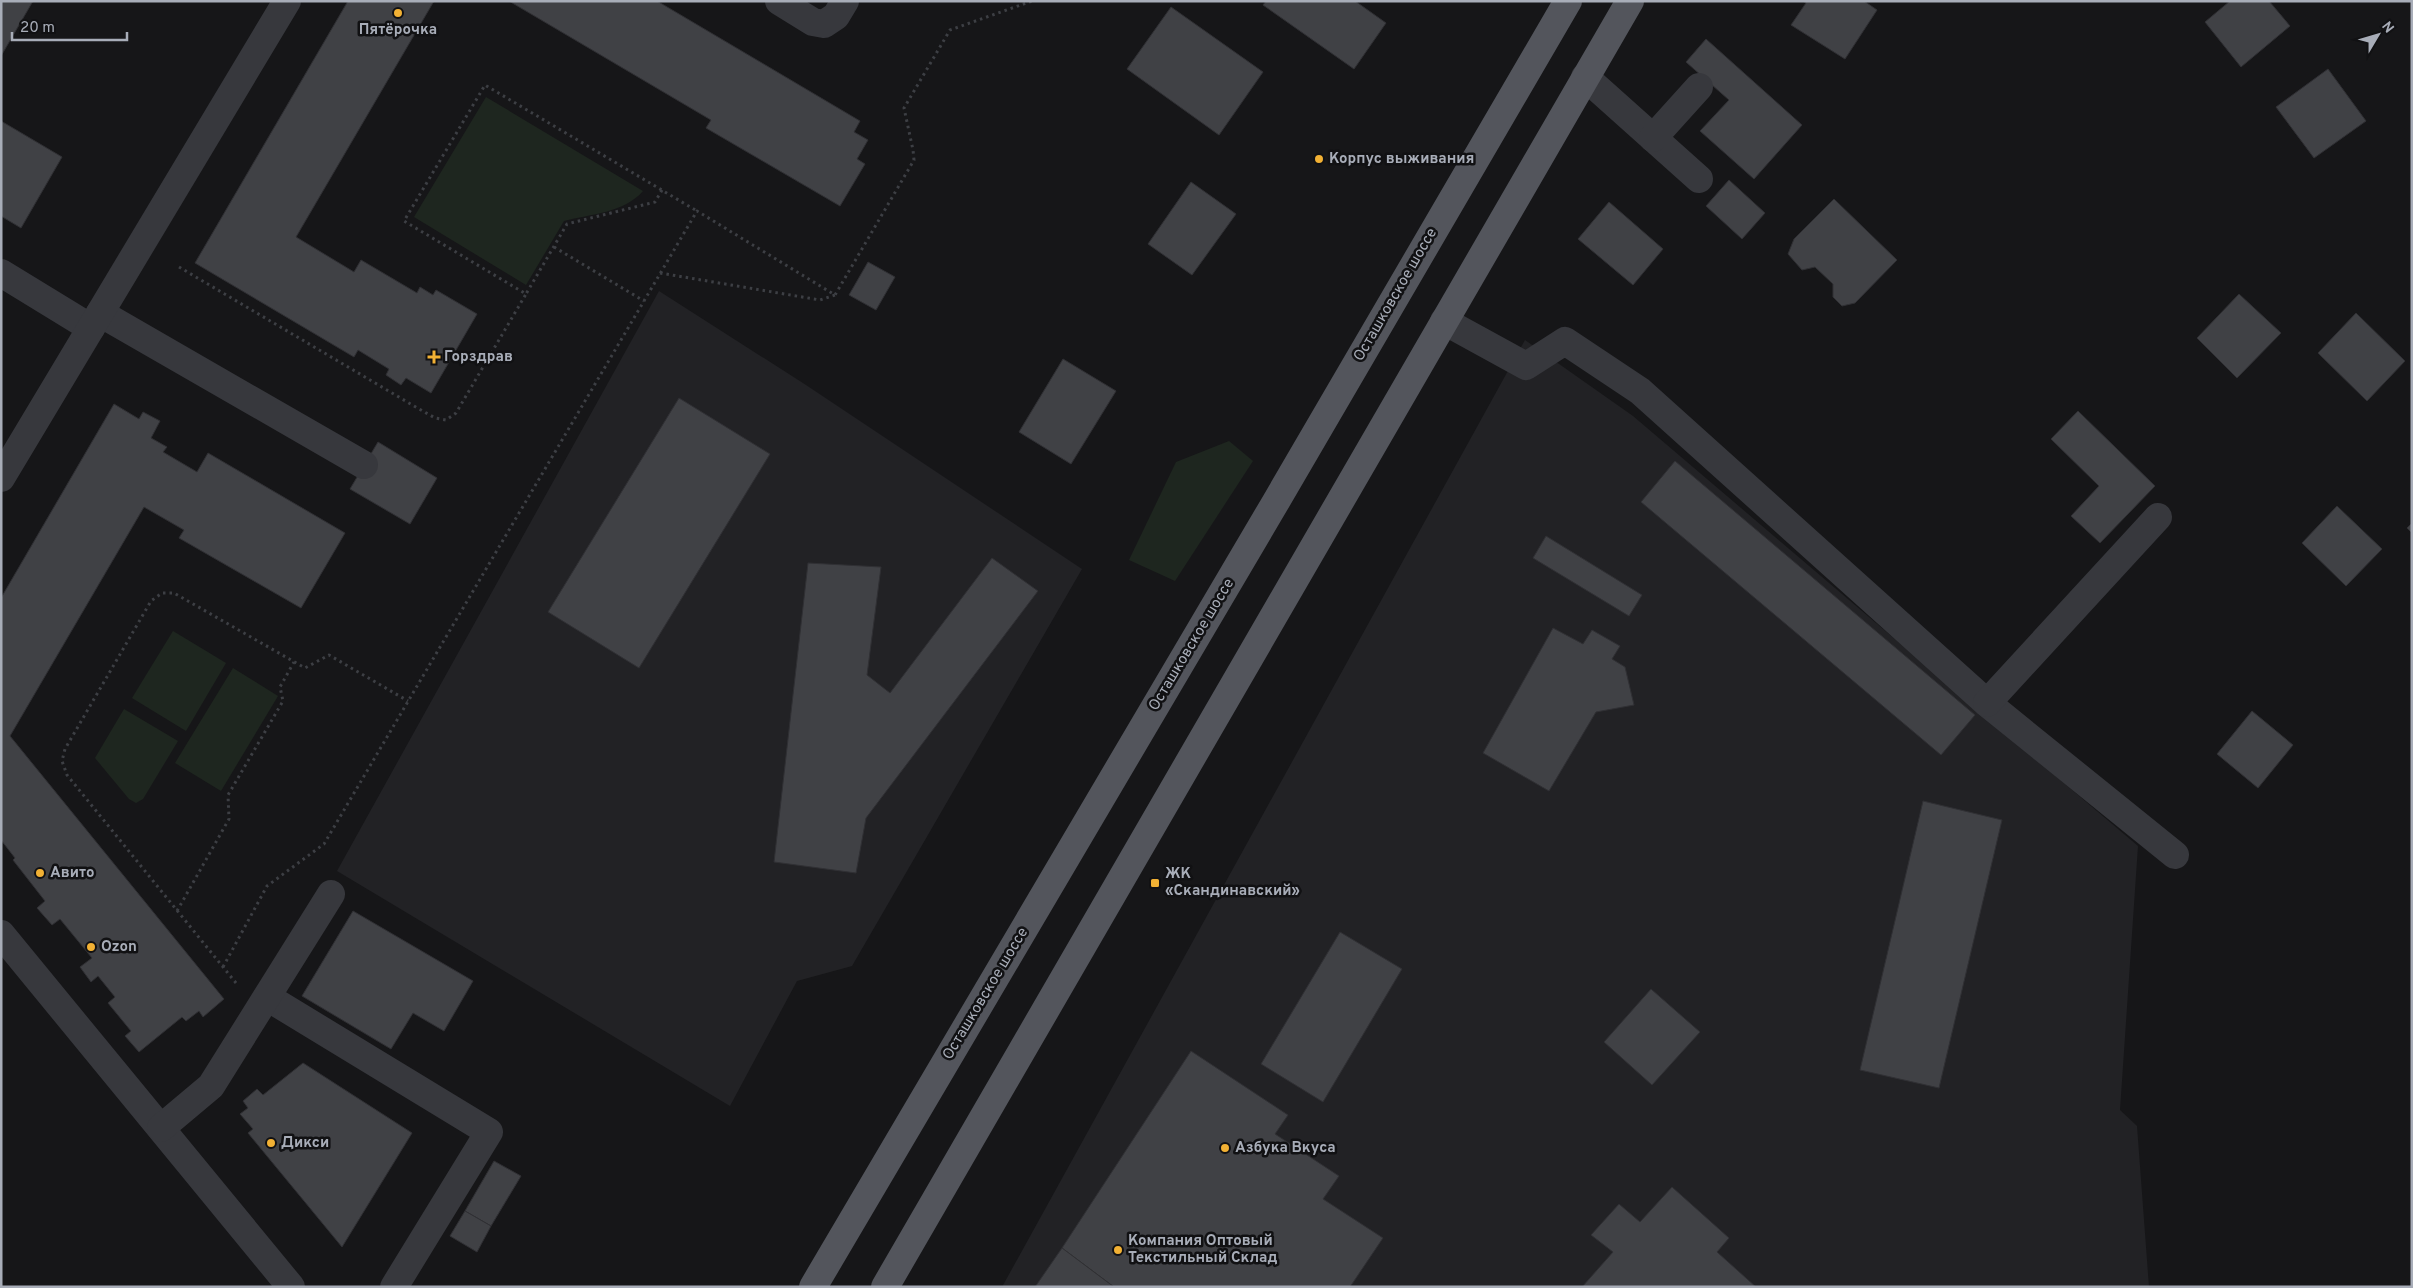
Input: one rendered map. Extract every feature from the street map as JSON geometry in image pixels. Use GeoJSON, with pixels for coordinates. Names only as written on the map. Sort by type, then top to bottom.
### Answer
{"type":"FeatureCollection","features":[{"type":"Feature","properties":{"kind":"main road","name":"Осташковское шоссе"},"geometry":{"type":"LineString","coordinates":[[813,1287],[1264,522],[1568,1]]}},
{"type":"Feature","properties":{"kind":"main road"},"geometry":{"type":"LineString","coordinates":[[885,1287],[1630,1]]}},
{"type":"Feature","properties":{"kind":"lane"},"geometry":{"type":"LineString","coordinates":[[1,478],[287,1]]}},
{"type":"Feature","properties":{"kind":"lane"},"geometry":{"type":"LineString","coordinates":[[779,1],[813,22],[824,24],[836,16],[845,1]]}},
{"type":"Feature","properties":{"kind":"lane"},"geometry":{"type":"LineString","coordinates":[[1585,77],[1699,180]]}},
{"type":"Feature","properties":{"kind":"lane"},"geometry":{"type":"LineString","coordinates":[[1653,138],[1699,87]]}},
{"type":"Feature","properties":{"kind":"lane"},"geometry":{"type":"LineString","coordinates":[[1,273],[95,321],[364,465]]}},
{"type":"Feature","properties":{"kind":"lane"},"geometry":{"type":"LineString","coordinates":[[1444,321],[1526,366],[1565,341],[1640,391],[1987,703],[2174,855]]}},
{"type":"Feature","properties":{"kind":"lane"},"geometry":{"type":"LineString","coordinates":[[1987,703],[2158,518]]}},
{"type":"Feature","properties":{"kind":"lane"},"geometry":{"type":"LineString","coordinates":[[161,1128],[211,1086],[331,894]]}},
{"type":"Feature","properties":{"kind":"lane"},"geometry":{"type":"LineString","coordinates":[[1,934],[291,1287]]}},
{"type":"Feature","properties":{"kind":"lane"},"geometry":{"type":"LineString","coordinates":[[262,1004],[489,1132],[394,1287]]}},
{"type":"Feature","properties":{"kind":"path"},"geometry":{"type":"LineString","coordinates":[[660,273],[820,300],[835,295],[914,160],[914,150],[904,108],[944,36],[958,26],[1032,1]]}},
{"type":"Feature","properties":{"kind":"path"},"geometry":{"type":"LineString","coordinates":[[526,294],[404,221],[485,85],[835,295]]}},
{"type":"Feature","properties":{"kind":"path"},"geometry":{"type":"LineString","coordinates":[[179,267],[436,418],[446,420],[456,413],[567,224],[655,202],[662,190]]}},
{"type":"Feature","properties":{"kind":"path"},"geometry":{"type":"LineString","coordinates":[[223,967],[267,886],[324,844],[697,211]]}},
{"type":"Feature","properties":{"kind":"path"},"geometry":{"type":"LineString","coordinates":[[554,247],[644,301]]}},
{"type":"Feature","properties":{"kind":"path"},"geometry":{"type":"LineString","coordinates":[[262,1004],[223,967],[66,775],[62,761],[65,749],[151,600],[162,592],[174,593],[305,668],[329,655],[408,701]]}},
{"type":"Feature","properties":{"kind":"path"},"geometry":{"type":"LineString","coordinates":[[177,911],[229,819],[228,795],[283,701],[280,687],[294,662]]}},
{"type":"Feature","properties":{"kind":"shaded area"},"geometry":{"type":"Polygon","coordinates":[[[486,97],[643,191],[626,204],[617,208],[564,221],[526,285],[414,217],[486,97]]]}},
{"type":"Feature","properties":{"kind":"shaded area"},"geometry":{"type":"Polygon","coordinates":[[[659,291],[806,385],[1082,569],[852,966],[797,981],[730,1106],[337,871],[659,291]]]}},
{"type":"Feature","properties":{"kind":"shaded area"},"geometry":{"type":"Polygon","coordinates":[[[1525,340],[1633,416],[2138,846],[2120,1110],[2137,1126],[2149,1287],[1002,1287],[1525,340]]]}},
{"type":"Feature","properties":{"kind":"shaded area"},"geometry":{"type":"Polygon","coordinates":[[[1229,441],[1253,461],[1175,581],[1129,560],[1176,462],[1229,441]]]}},
{"type":"Feature","properties":{"kind":"shaded area"},"geometry":{"type":"Polygon","coordinates":[[[173,631],[226,663],[186,731],[132,698],[173,631]]]}},
{"type":"Feature","properties":{"kind":"shaded area"},"geometry":{"type":"Polygon","coordinates":[[[233,668],[278,696],[221,791],[175,763],[233,668]]]}},
{"type":"Feature","properties":{"kind":"shaded area"},"geometry":{"type":"Polygon","coordinates":[[[124,709],[178,741],[143,799],[136,803],[129,799],[95,758],[124,709]]]}},
{"type":"Feature","properties":{"kind":"building"},"geometry":{"type":"Polygon","coordinates":[[[1,1],[33,1],[1,56],[1,1]]]}},
{"type":"Feature","properties":{"kind":"building"},"geometry":{"type":"Polygon","coordinates":[[[348,1],[434,1],[296,237],[354,272],[361,260],[417,293],[420,287],[433,295],[436,290],[477,314],[431,393],[406,378],[401,385],[386,375],[389,369],[358,350],[354,357],[195,263],[348,1]]]}},
{"type":"Feature","properties":{"kind":"building"},"geometry":{"type":"Polygon","coordinates":[[[509,1],[657,1],[860,121],[854,132],[868,140],[857,159],[865,164],[840,206],[706,128],[711,120],[509,1]]]}},
{"type":"Feature","properties":{"kind":"building"},"geometry":{"type":"Polygon","coordinates":[[[1266,1],[1355,1],[1386,23],[1354,69],[1263,5],[1266,1]]]}},
{"type":"Feature","properties":{"kind":"building"},"geometry":{"type":"Polygon","coordinates":[[[1803,1],[1864,1],[1877,10],[1845,59],[1791,25],[1806,3],[1803,1]]]}},
{"type":"Feature","properties":{"kind":"building"},"geometry":{"type":"Polygon","coordinates":[[[2230,1],[2269,1],[2290,26],[2241,67],[2205,22],[2230,1]]]}},
{"type":"Feature","properties":{"kind":"building"},"geometry":{"type":"Polygon","coordinates":[[[1171,7],[1263,72],[1219,135],[1127,69],[1171,7]]]}},
{"type":"Feature","properties":{"kind":"building"},"geometry":{"type":"Polygon","coordinates":[[[1706,39],[1802,125],[1754,179],[1700,131],[1729,100],[1686,62],[1706,39]]]}},
{"type":"Feature","properties":{"kind":"building"},"geometry":{"type":"Polygon","coordinates":[[[2328,69],[2366,121],[2314,158],[2276,107],[2328,69]]]}},
{"type":"Feature","properties":{"kind":"building"},"geometry":{"type":"Polygon","coordinates":[[[1,121],[62,157],[21,228],[1,216],[1,121]]]}},
{"type":"Feature","properties":{"kind":"building"},"geometry":{"type":"Polygon","coordinates":[[[1729,180],[1765,213],[1742,239],[1706,206],[1729,180]]]}},
{"type":"Feature","properties":{"kind":"building"},"geometry":{"type":"Polygon","coordinates":[[[1191,182],[1236,214],[1192,275],[1148,244],[1191,182]]]}},
{"type":"Feature","properties":{"kind":"building"},"geometry":{"type":"Polygon","coordinates":[[[1834,199],[1897,260],[1855,303],[1842,306],[1833,297],[1833,284],[1815,267],[1802,270],[1788,254],[1794,239],[1834,199]]]}},
{"type":"Feature","properties":{"kind":"building"},"geometry":{"type":"Polygon","coordinates":[[[1609,202],[1663,249],[1633,285],[1578,239],[1609,202]]]}},
{"type":"Feature","properties":{"kind":"building"},"geometry":{"type":"Polygon","coordinates":[[[868,262],[895,277],[876,310],[849,295],[868,262]]]}},
{"type":"Feature","properties":{"kind":"building"},"geometry":{"type":"Polygon","coordinates":[[[2239,294],[2281,333],[2237,378],[2197,338],[2239,294]]]}},
{"type":"Feature","properties":{"kind":"building"},"geometry":{"type":"Polygon","coordinates":[[[2356,313],[2405,361],[2367,401],[2318,353],[2356,313]]]}},
{"type":"Feature","properties":{"kind":"building"},"geometry":{"type":"Polygon","coordinates":[[[1063,359],[1116,391],[1071,464],[1019,432],[1063,359]]]}},
{"type":"Feature","properties":{"kind":"building"},"geometry":{"type":"Polygon","coordinates":[[[679,398],[770,454],[639,668],[548,612],[679,398]]]}},
{"type":"Feature","properties":{"kind":"building"},"geometry":{"type":"Polygon","coordinates":[[[114,404],[139,419],[143,412],[160,421],[151,438],[167,447],[163,452],[197,472],[208,453],[345,533],[301,608],[179,538],[184,530],[144,507],[10,736],[224,999],[203,1017],[199,1011],[186,1021],[182,1017],[139,1052],[125,1036],[131,1031],[108,1003],[115,997],[98,976],[91,982],[80,967],[92,958],[60,919],[52,925],[37,908],[45,901],[13,860],[15,858],[1,840],[1,598],[114,404]]]}},
{"type":"Feature","properties":{"kind":"building"},"geometry":{"type":"Polygon","coordinates":[[[2078,411],[2155,486],[2100,543],[2071,516],[2099,486],[2051,439],[2078,411]]]}},
{"type":"Feature","properties":{"kind":"building"},"geometry":{"type":"Polygon","coordinates":[[[378,442],[437,478],[410,524],[350,489],[378,442]]]}},
{"type":"Feature","properties":{"kind":"building"},"geometry":{"type":"Polygon","coordinates":[[[1675,461],[1975,715],[1941,755],[1641,502],[1675,461]]]}},
{"type":"Feature","properties":{"kind":"building"},"geometry":{"type":"Polygon","coordinates":[[[2337,506],[2382,549],[2346,586],[2302,543],[2337,506]]]}},
{"type":"Feature","properties":{"kind":"building"},"geometry":{"type":"Polygon","coordinates":[[[2412,523],[2412,533],[2407,528],[2412,523]]]}},
{"type":"Feature","properties":{"kind":"building"},"geometry":{"type":"Polygon","coordinates":[[[1546,536],[1642,595],[1629,616],[1533,558],[1546,536]]]}},
{"type":"Feature","properties":{"kind":"building"},"geometry":{"type":"Polygon","coordinates":[[[992,558],[1038,591],[866,818],[856,873],[774,862],[808,563],[881,567],[867,675],[890,693],[992,558]]]}},
{"type":"Feature","properties":{"kind":"building"},"geometry":{"type":"Polygon","coordinates":[[[1553,628],[1583,644],[1592,630],[1620,646],[1612,659],[1625,667],[1634,705],[1596,712],[1549,791],[1483,753],[1553,628]]]}},
{"type":"Feature","properties":{"kind":"building"},"geometry":{"type":"Polygon","coordinates":[[[2252,711],[2293,745],[2258,788],[2217,754],[2252,711]]]}},
{"type":"Feature","properties":{"kind":"building"},"geometry":{"type":"Polygon","coordinates":[[[1923,801],[2002,820],[1939,1088],[1860,1070],[1923,801]]]}},
{"type":"Feature","properties":{"kind":"building"},"geometry":{"type":"Polygon","coordinates":[[[353,911],[473,981],[444,1031],[413,1013],[391,1049],[302,996],[353,911]]]}},
{"type":"Feature","properties":{"kind":"building"},"geometry":{"type":"Polygon","coordinates":[[[1340,932],[1402,969],[1323,1102],[1261,1064],[1340,932]]]}},
{"type":"Feature","properties":{"kind":"building"},"geometry":{"type":"Polygon","coordinates":[[[1651,989],[1700,1032],[1652,1085],[1604,1042],[1651,989]]]}},
{"type":"Feature","properties":{"kind":"building"},"geometry":{"type":"Polygon","coordinates":[[[1191,1051],[1288,1115],[1275,1134],[1339,1176],[1323,1199],[1383,1238],[1350,1287],[1114,1287],[1062,1248],[1191,1051]]]}},
{"type":"Feature","properties":{"kind":"building"},"geometry":{"type":"Polygon","coordinates":[[[303,1063],[412,1133],[342,1247],[248,1133],[253,1129],[240,1114],[248,1108],[243,1101],[257,1089],[263,1095],[303,1063]]]}},
{"type":"Feature","properties":{"kind":"building"},"geometry":{"type":"Polygon","coordinates":[[[494,1161],[521,1176],[491,1226],[465,1211],[494,1161]]]}},
{"type":"Feature","properties":{"kind":"building"},"geometry":{"type":"Polygon","coordinates":[[[1672,1187],[1729,1238],[1717,1252],[1756,1287],[1582,1287],[1613,1252],[1591,1235],[1619,1204],[1640,1222],[1672,1187]]]}},
{"type":"Feature","properties":{"kind":"building"},"geometry":{"type":"Polygon","coordinates":[[[465,1211],[491,1226],[477,1252],[450,1236],[465,1211]]]}},
{"type":"Feature","properties":{"kind":"building"},"geometry":{"type":"Polygon","coordinates":[[[1062,1248],[1114,1287],[1035,1287],[1062,1248]]]}},
{"type":"Feature","properties":{"kind":"place","name":"Пятёрочка"},"geometry":{"type":"Point","coordinates":[398,13]}},
{"type":"Feature","properties":{"kind":"place","name":"Корпус выживания"},"geometry":{"type":"Point","coordinates":[1319,159]}},
{"type":"Feature","properties":{"kind":"place","name":"Горздрав"},"geometry":{"type":"Point","coordinates":[434,357]}},
{"type":"Feature","properties":{"kind":"place","name":"Авито"},"geometry":{"type":"Point","coordinates":[40,873]}},
{"type":"Feature","properties":{"kind":"place","name":"ЖК «Скандинавский»"},"geometry":{"type":"Point","coordinates":[1155,883]}},
{"type":"Feature","properties":{"kind":"place","name":"Ozon"},"geometry":{"type":"Point","coordinates":[91,947]}},
{"type":"Feature","properties":{"kind":"place","name":"Дикси"},"geometry":{"type":"Point","coordinates":[271,1143]}},
{"type":"Feature","properties":{"kind":"place","name":"Азбука Вкуса"},"geometry":{"type":"Point","coordinates":[1225,1148]}},
{"type":"Feature","properties":{"kind":"place","name":"Компания Оптовый Текстильный Склад"},"geometry":{"type":"Point","coordinates":[1118,1250]}}]}
